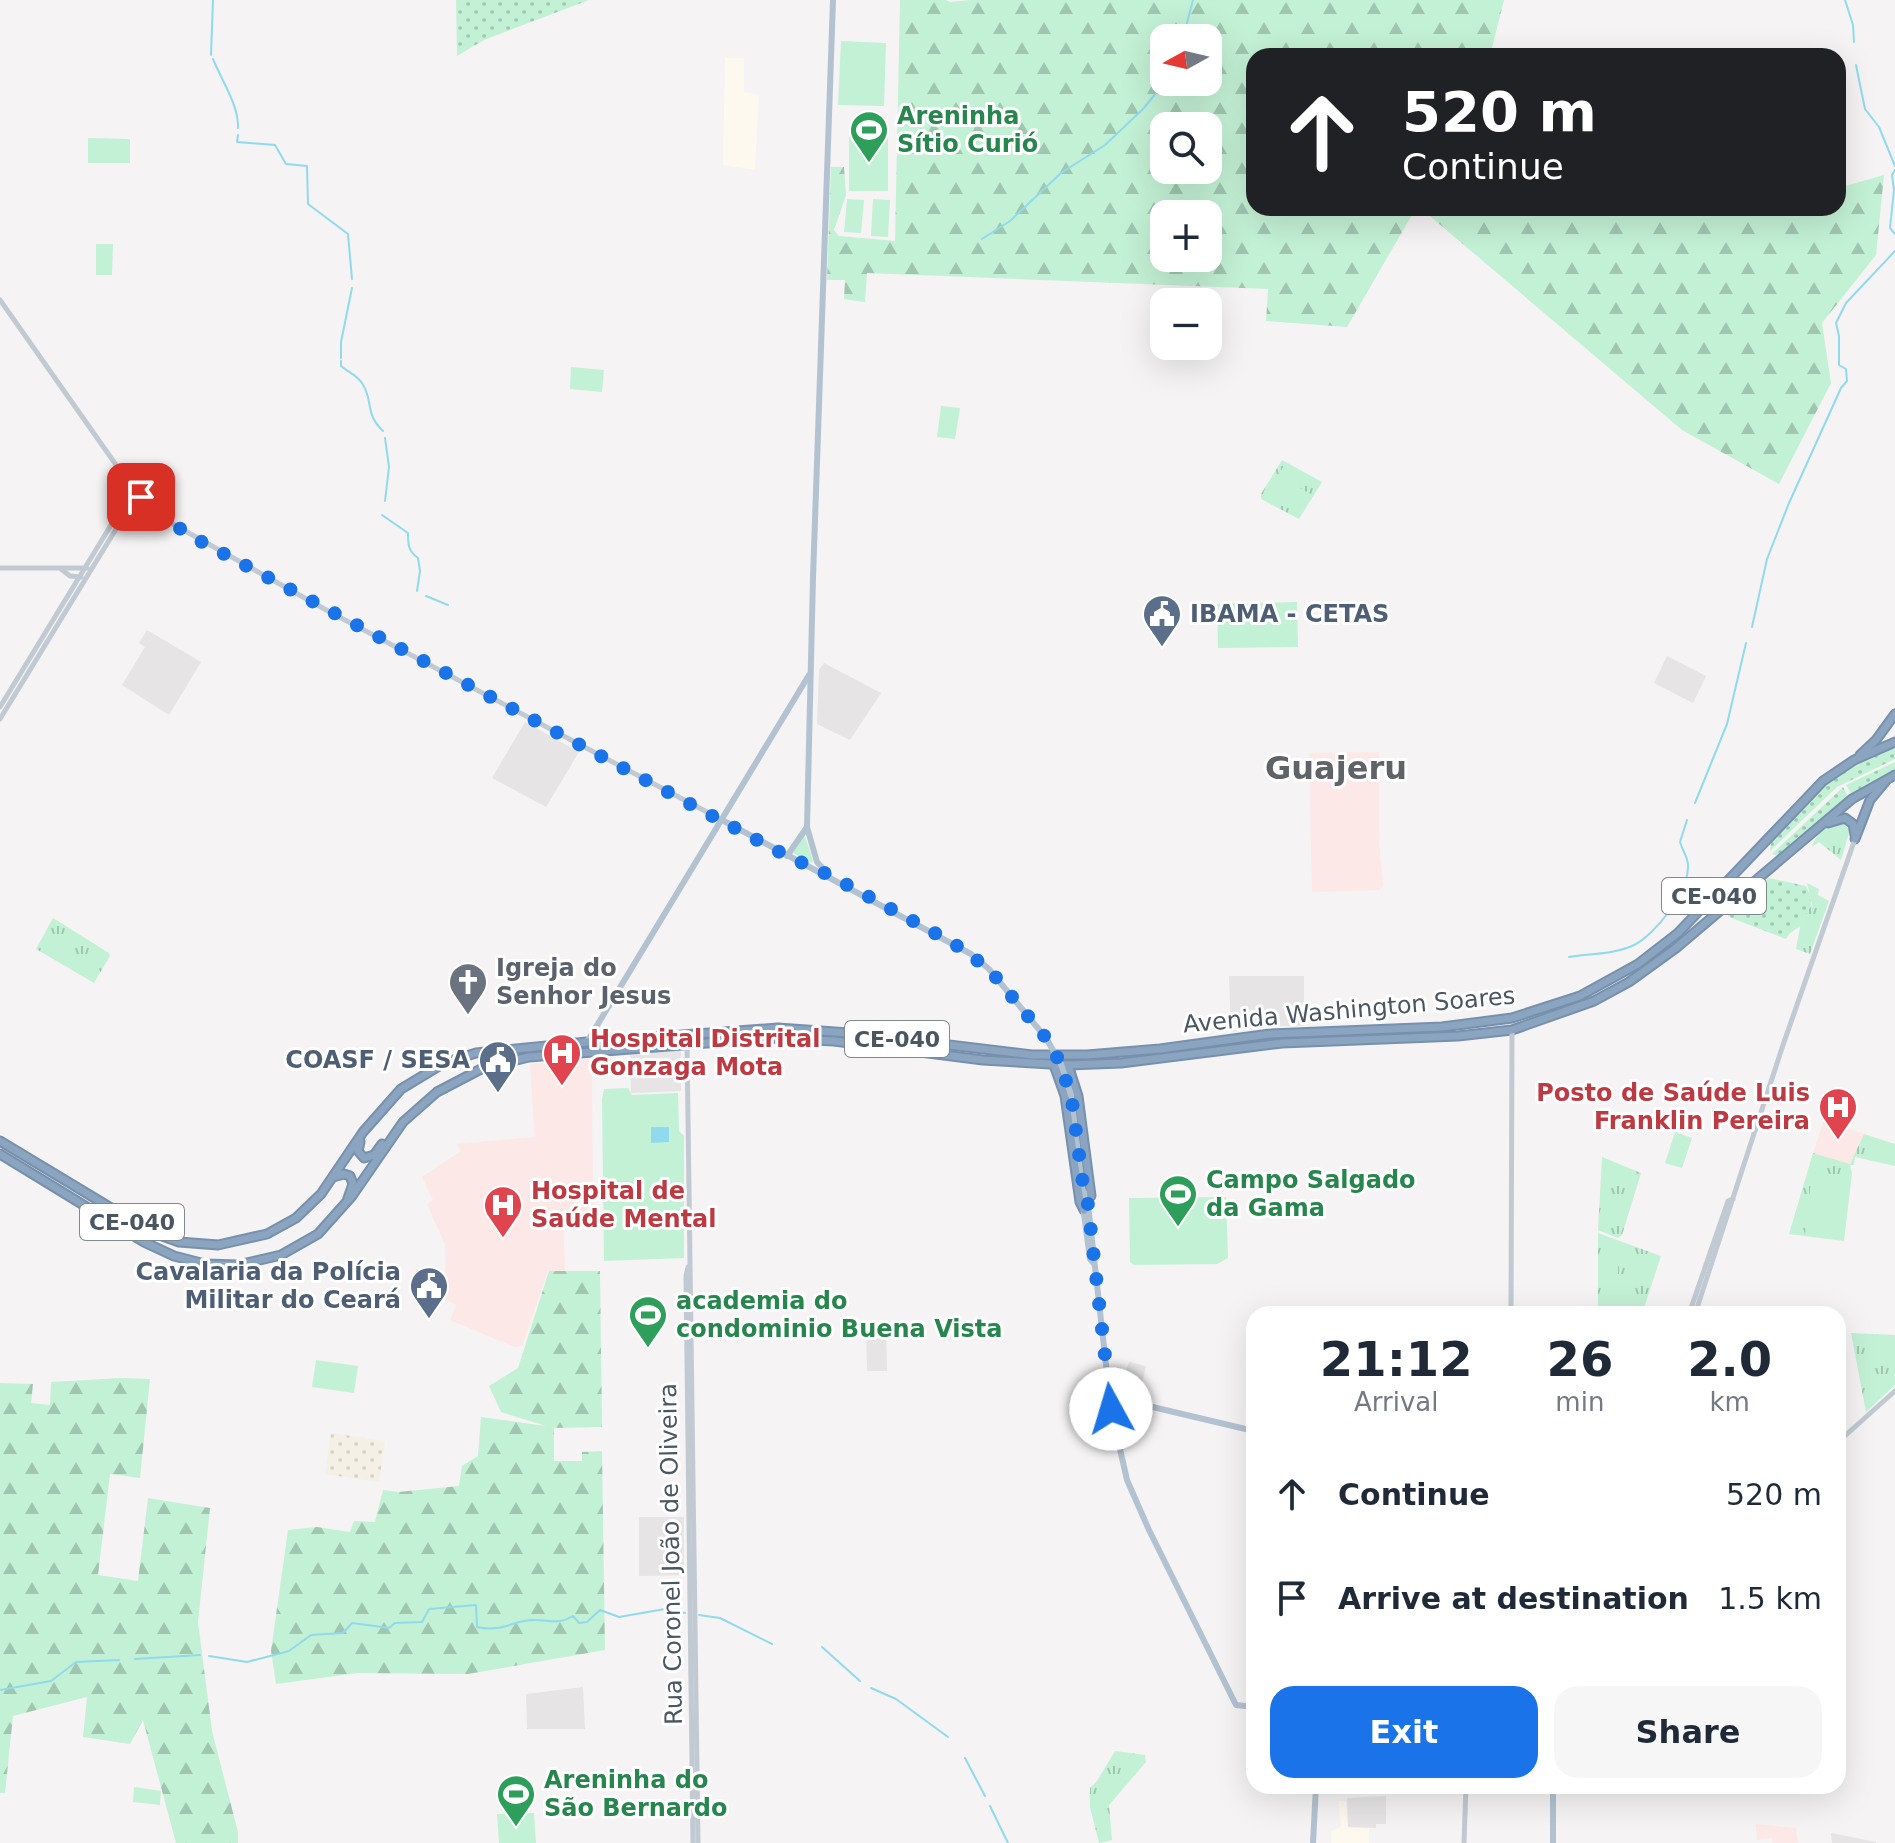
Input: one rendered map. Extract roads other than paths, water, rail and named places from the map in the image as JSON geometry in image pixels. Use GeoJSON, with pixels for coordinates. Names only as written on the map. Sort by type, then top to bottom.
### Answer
{"type":"FeatureCollection","features":[{"type":"Feature","properties":{"kind":"highway"},"geometry":{"type":"LineString","coordinates":[[1854,760],[1876,740],[1895,714]]}},
{"type":"Feature","properties":{"kind":"highway","name":"Avenida Washington Soares"},"geometry":{"type":"LineString","coordinates":[[0,1141],[151,1232],[179,1242],[204,1246],[237,1243],[279,1228],[305,1210],[384,1106],[408,1084],[452,1059],[496,1050],[778,1028],[1063,1056],[1121,1053],[1270,1034],[1427,1028],[1512,1018],[1556,1005],[1614,979],[1666,944],[1831,774],[1895,742]]}},
{"type":"Feature","properties":{"kind":"highway"},"geometry":{"type":"LineString","coordinates":[[1855,839],[1870,800],[1892,776]]}},
{"type":"Feature","properties":{"kind":"highway","name":"Avenida Washington Soares"},"geometry":{"type":"LineString","coordinates":[[0,1154],[144,1242],[174,1256],[205,1264],[252,1263],[281,1255],[318,1234],[346,1203],[395,1132],[411,1113],[437,1092],[492,1065],[529,1057],[761,1038],[814,1039],[983,1060],[1068,1065],[1121,1063],[1291,1042],[1458,1036],[1512,1030],[1594,1001],[1641,974],[1683,943],[1856,797],[1892,776]]}},
{"type":"Feature","properties":{"kind":"highway"},"geometry":{"type":"LineString","coordinates":[[1818,827],[1845,818],[1855,828],[1855,839]]}},
{"type":"Feature","properties":{"kind":"highway"},"geometry":{"type":"LineString","coordinates":[[1054,1065],[1065,1096],[1080,1202],[1084,1210]]}},
{"type":"Feature","properties":{"kind":"highway"},"geometry":{"type":"LineString","coordinates":[[1068,1065],[1078,1096],[1087,1194]]}},
{"type":"Feature","properties":{"kind":"highway"},"geometry":{"type":"LineString","coordinates":[[363,1132],[357,1149],[364,1158],[374,1155],[395,1132]]}},
{"type":"Feature","properties":{"kind":"highway"},"geometry":{"type":"LineString","coordinates":[[333,1177],[347,1174],[352,1179],[346,1203]]}},
{"type":"Feature","properties":{"kind":"main road"},"geometry":{"type":"LineString","coordinates":[[829,875],[817,862],[807,827],[833,0]]}},
{"type":"Feature","properties":{"kind":"main road"},"geometry":{"type":"LineString","coordinates":[[587,1042],[811,672]]}},
{"type":"Feature","properties":{"kind":"main road"},"geometry":{"type":"LineString","coordinates":[[800,691],[808,687],[810,696]]}},
{"type":"Feature","properties":{"kind":"main road"},"geometry":{"type":"LineString","coordinates":[[722,820],[829,875],[980,961],[1046,1038],[1061,1064],[1071,1095],[1087,1194],[1111,1409],[1131,1491],[1236,1705],[1246,1706]]}},
{"type":"Feature","properties":{"kind":"main road"},"geometry":{"type":"LineString","coordinates":[[787,856],[807,827]]}},
{"type":"Feature","properties":{"kind":"main road"},"geometry":{"type":"LineString","coordinates":[[1087,1194],[1084,1210],[1090,1259],[1094,1264]]}},
{"type":"Feature","properties":{"kind":"main road"},"geometry":{"type":"LineString","coordinates":[[1108,1376],[1113,1390],[1123,1400]]}},
{"type":"Feature","properties":{"kind":"main road"},"geometry":{"type":"LineString","coordinates":[[1111,1409],[1115,1402],[1123,1400],[1246,1429]]}},
{"type":"Feature","properties":{"kind":"main road"},"geometry":{"type":"LineString","coordinates":[[1313,1843],[1316,1794]]}},
{"type":"Feature","properties":{"kind":"main road"},"geometry":{"type":"LineString","coordinates":[[1553,1794],[1553,1843]]}},
{"type":"Feature","properties":{"kind":"street"},"geometry":{"type":"LineString","coordinates":[[0,300],[135,491],[171,523],[722,820]]}},
{"type":"Feature","properties":{"kind":"street"},"geometry":{"type":"LineString","coordinates":[[0,707],[88,576],[135,491]]}},
{"type":"Feature","properties":{"kind":"street"},"geometry":{"type":"LineString","coordinates":[[0,568],[90,568]]}},
{"type":"Feature","properties":{"kind":"street"},"geometry":{"type":"LineString","coordinates":[[61,568],[70,576],[88,576]]}},
{"type":"Feature","properties":{"kind":"street"},"geometry":{"type":"LineString","coordinates":[[0,719],[80,577],[90,568]]}},
{"type":"Feature","properties":{"kind":"street"},"geometry":{"type":"LineString","coordinates":[[1695,1306],[1728,1201],[1734,1199],[1783,1045],[1855,839]]}},
{"type":"Feature","properties":{"kind":"street"},"geometry":{"type":"LineString","coordinates":[[1511,1306],[1512,1030]]}},
{"type":"Feature","properties":{"kind":"street","name":"Rua Coronel João de Oliveira"},"geometry":{"type":"LineString","coordinates":[[687,1044],[686,1276],[695,1843]]}},
{"type":"Feature","properties":{"kind":"street"},"geometry":{"type":"LineString","coordinates":[[1846,1435],[1895,1391]]}},
{"type":"Feature","properties":{"kind":"street"},"geometry":{"type":"LineString","coordinates":[[1464,1843],[1466,1794]]}},
{"type":"Feature","properties":{"kind":"water"},"geometry":{"type":"Polygon","coordinates":[[[651,1127],[669,1127],[669,1142],[651,1143],[651,1127]]]}},
{"type":"Feature","properties":{"kind":"waterway"},"geometry":{"type":"LineString","coordinates":[[211,55],[213,0]]}},
{"type":"Feature","properties":{"kind":"waterway"},"geometry":{"type":"LineString","coordinates":[[1187,24],[1193,0]]}},
{"type":"Feature","properties":{"kind":"waterway"},"geometry":{"type":"LineString","coordinates":[[1845,0],[1853,25],[1854,42]]}},
{"type":"Feature","properties":{"kind":"waterway"},"geometry":{"type":"LineString","coordinates":[[213,59],[233,102],[238,128]]}},
{"type":"Feature","properties":{"kind":"waterway"},"geometry":{"type":"LineString","coordinates":[[1856,65],[1865,109],[1879,127],[1895,166]]}},
{"type":"Feature","properties":{"kind":"waterway"},"geometry":{"type":"LineString","coordinates":[[982,239],[1010,221],[1061,173],[1105,145],[1154,96]]}},
{"type":"Feature","properties":{"kind":"waterway"},"geometry":{"type":"LineString","coordinates":[[238,135],[237,142],[275,145],[286,164],[307,166],[308,204],[348,234],[352,279]]}},
{"type":"Feature","properties":{"kind":"waterway"},"geometry":{"type":"LineString","coordinates":[[1895,170],[1892,175],[1894,190],[1890,228],[1895,234]]}},
{"type":"Feature","properties":{"kind":"waterway"},"geometry":{"type":"LineString","coordinates":[[1752,627],[1767,559],[1789,503],[1841,388],[1847,381],[1846,369],[1839,365],[1836,323],[1846,303],[1895,251]]}},
{"type":"Feature","properties":{"kind":"waterway"},"geometry":{"type":"LineString","coordinates":[[341,358],[341,342],[352,288]]}},
{"type":"Feature","properties":{"kind":"waterway"},"geometry":{"type":"LineString","coordinates":[[341,361],[341,366],[362,383],[373,418],[383,431]]}},
{"type":"Feature","properties":{"kind":"waterway"},"geometry":{"type":"LineString","coordinates":[[385,438],[389,467],[385,501]]}},
{"type":"Feature","properties":{"kind":"waterway"},"geometry":{"type":"LineString","coordinates":[[382,515],[408,533],[409,547],[418,558],[417,591]]}},
{"type":"Feature","properties":{"kind":"waterway"},"geometry":{"type":"LineString","coordinates":[[426,596],[448,605]]}},
{"type":"Feature","properties":{"kind":"waterway"},"geometry":{"type":"LineString","coordinates":[[1695,803],[1727,724],[1746,643]]}},
{"type":"Feature","properties":{"kind":"waterway"},"geometry":{"type":"LineString","coordinates":[[1569,957],[1625,949],[1641,941],[1660,923],[1677,899],[1687,876],[1688,862],[1680,842],[1687,820]]}},
{"type":"Feature","properties":{"kind":"waterway"},"geometry":{"type":"LineString","coordinates":[[209,1656],[247,1662],[289,1651],[311,1635],[343,1633],[352,1623],[389,1628],[395,1623],[422,1622],[429,1609],[476,1605],[477,1627],[487,1628],[528,1620],[559,1621],[573,1616],[579,1623],[587,1622],[600,1610],[619,1617],[665,1609],[685,1613]]}},
{"type":"Feature","properties":{"kind":"waterway"},"geometry":{"type":"LineString","coordinates":[[699,1615],[720,1618],[772,1644]]}},
{"type":"Feature","properties":{"kind":"waterway"},"geometry":{"type":"LineString","coordinates":[[822,1647],[860,1681]]}},
{"type":"Feature","properties":{"kind":"waterway"},"geometry":{"type":"LineString","coordinates":[[135,1659],[200,1655]]}},
{"type":"Feature","properties":{"kind":"waterway"},"geometry":{"type":"LineString","coordinates":[[0,1690],[51,1681],[76,1662],[119,1660]]}},
{"type":"Feature","properties":{"kind":"waterway"},"geometry":{"type":"LineString","coordinates":[[871,1688],[896,1699],[948,1737]]}},
{"type":"Feature","properties":{"kind":"waterway"},"geometry":{"type":"LineString","coordinates":[[965,1758],[985,1796]]}},
{"type":"Feature","properties":{"kind":"waterway"},"geometry":{"type":"LineString","coordinates":[[990,1806],[1008,1843]]}},
{"type":"Feature","properties":{"kind":"place","name":"Areninha Sítio Curió"},"geometry":{"type":"Point","coordinates":[869,164]}},
{"type":"Feature","properties":{"kind":"place","name":"IBAMA - CETAS"},"geometry":{"type":"Point","coordinates":[1162,648]}},
{"type":"Feature","properties":{"kind":"place","name":"Igreja do Senhor Jesus"},"geometry":{"type":"Point","coordinates":[468,1016]}},
{"type":"Feature","properties":{"kind":"place","name":"Hospital Distrital Gonzaga Mota"},"geometry":{"type":"Point","coordinates":[562,1087]}},
{"type":"Feature","properties":{"kind":"place","name":"COASF / SESA"},"geometry":{"type":"Point","coordinates":[498,1094]}},
{"type":"Feature","properties":{"kind":"place","name":"Posto de Saúde Luis Franklin Pereira"},"geometry":{"type":"Point","coordinates":[1838,1141]}},
{"type":"Feature","properties":{"kind":"place","name":"Campo Salgado da Gama"},"geometry":{"type":"Point","coordinates":[1178,1228]}},
{"type":"Feature","properties":{"kind":"place","name":"Hospital de Saúde Mental"},"geometry":{"type":"Point","coordinates":[503,1239]}},
{"type":"Feature","properties":{"kind":"place","name":"Cavalaria da Polícia Militar do Ceará"},"geometry":{"type":"Point","coordinates":[429,1320]}},
{"type":"Feature","properties":{"kind":"place","name":"academia do condominio Buena Vista"},"geometry":{"type":"Point","coordinates":[648,1349]}},
{"type":"Feature","properties":{"kind":"place","name":"Areninha do São Bernardo"},"geometry":{"type":"Point","coordinates":[516,1828]}},
{"type":"Feature","properties":{"kind":"district","name":"Guajeru"},"geometry":{"type":"Point","coordinates":[1336,768]}}]}
